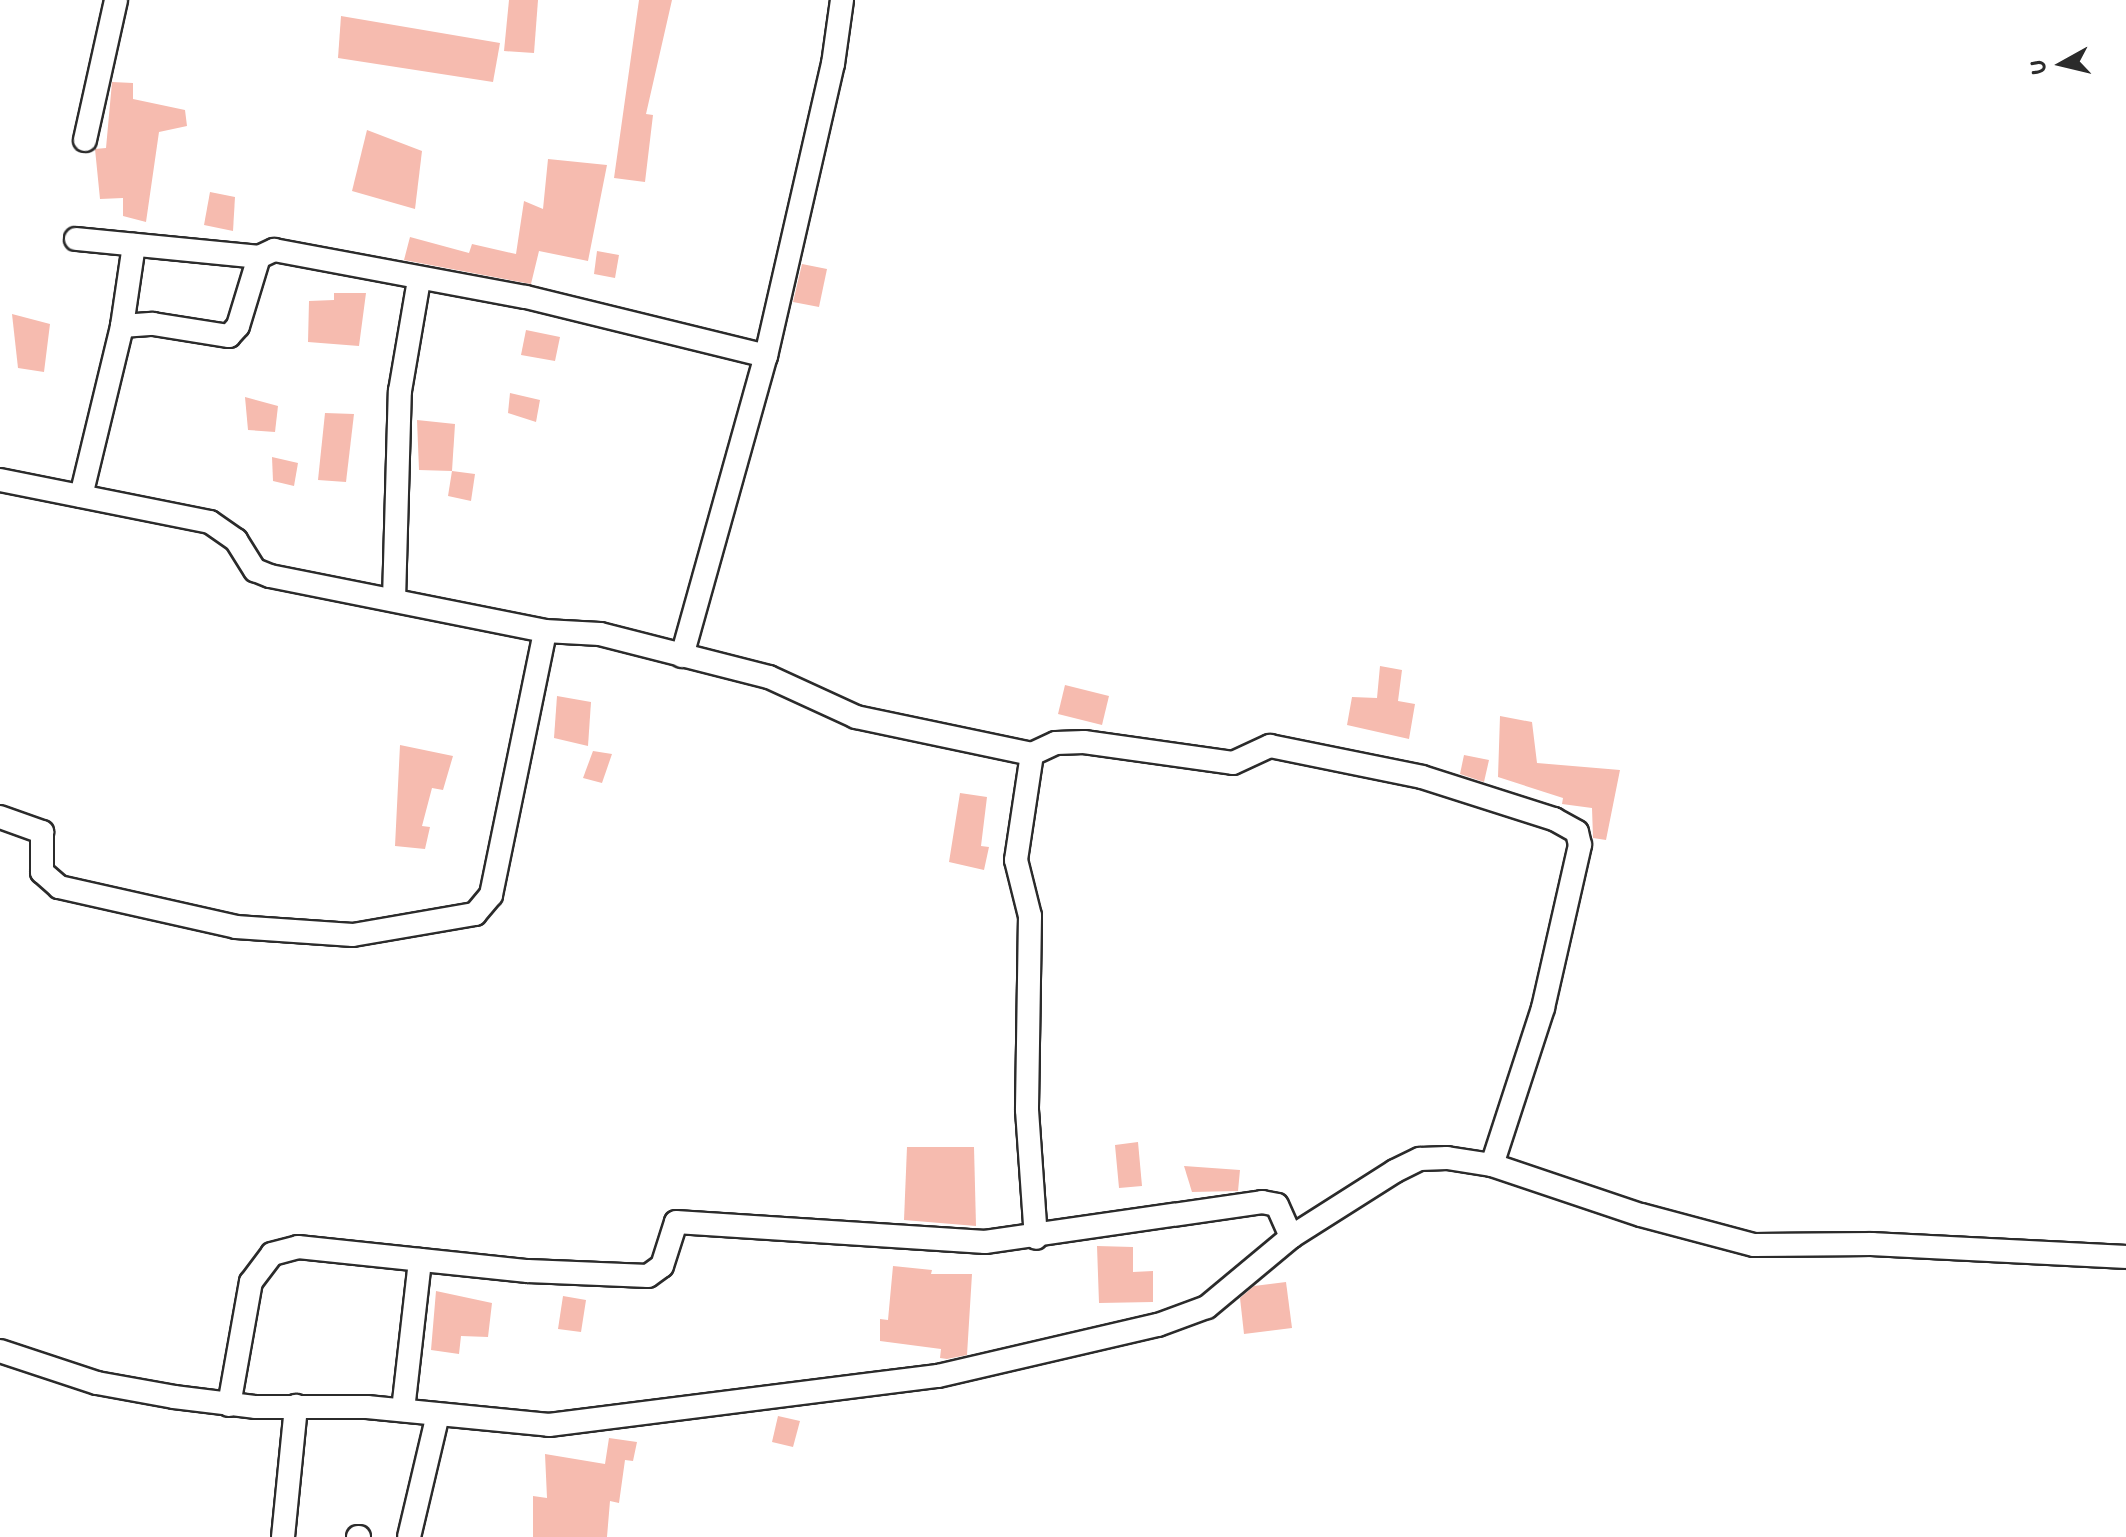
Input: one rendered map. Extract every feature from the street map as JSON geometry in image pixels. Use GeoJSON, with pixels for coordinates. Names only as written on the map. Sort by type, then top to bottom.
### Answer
{"type":"FeatureCollection","features":[{"type":"Feature","properties":{"kind":"street"},"geometry":{"type":"LineString","coordinates":[[85,140],[116,0]]}},
{"type":"Feature","properties":{"kind":"street"},"geometry":{"type":"LineString","coordinates":[[682,656],[766,356],[833,64],[842,0]]}},
{"type":"Feature","properties":{"kind":"street"},"geometry":{"type":"LineString","coordinates":[[76,239],[259,257],[274,250],[290,251],[419,280],[526,297],[766,356]]}},
{"type":"Feature","properties":{"kind":"street"},"geometry":{"type":"LineString","coordinates":[[81,496],[122,326],[134,245]]}},
{"type":"Feature","properties":{"kind":"street"},"geometry":{"type":"LineString","coordinates":[[122,326],[153,324],[229,336],[238,326],[259,257]]}},
{"type":"Feature","properties":{"kind":"street"},"geometry":{"type":"LineString","coordinates":[[394,600],[400,391],[419,280]]}},
{"type":"Feature","properties":{"kind":"street"},"geometry":{"type":"LineString","coordinates":[[0,480],[210,522],[236,540],[255,570],[270,576],[545,631],[600,634],[769,677],[856,717],[1032,754],[1056,743],[1084,742],[1233,763],[1270,746],[1422,777],[1554,819],[1577,832],[1580,845],[1543,1008],[1492,1165]]}},
{"type":"Feature","properties":{"kind":"street"},"geometry":{"type":"LineString","coordinates":[[0,817],[42,832],[42,872],[59,887],[236,927],[353,935],[475,914],[491,895],[545,631]]}},
{"type":"Feature","properties":{"kind":"street"},"geometry":{"type":"LineString","coordinates":[[1032,754],[1016,860],[1030,916],[1027,1110],[1036,1238]]}},
{"type":"Feature","properties":{"kind":"street"},"geometry":{"type":"LineString","coordinates":[[0,1351],[97,1383],[229,1405],[403,1410],[549,1425],[938,1376],[1158,1325],[1207,1307],[1291,1237],[1420,1159],[1492,1165],[1641,1215],[1754,1245],[1872,1244],[2126,1257]]}},
{"type":"Feature","properties":{"kind":"street"},"geometry":{"type":"LineString","coordinates":[[229,1405],[251,1282],[272,1254],[298,1247],[420,1260],[648,1276],[662,1266],[672,1226],[692,1222],[875,1238],[985,1242],[1036,1238],[1262,1202],[1277,1205],[1291,1237]]}},
{"type":"Feature","properties":{"kind":"street"},"geometry":{"type":"LineString","coordinates":[[403,1410],[420,1260]]}},
{"type":"Feature","properties":{"kind":"street"},"geometry":{"type":"LineString","coordinates":[[283,1537],[296,1406]]}},
{"type":"Feature","properties":{"kind":"street"},"geometry":{"type":"LineString","coordinates":[[409,1537],[438,1414]]}},
{"type":"Feature","properties":{"kind":"building"},"geometry":{"type":"Polygon","coordinates":[[[509,0],[538,0],[534,53],[504,51],[509,0]]]}},
{"type":"Feature","properties":{"kind":"building"},"geometry":{"type":"Polygon","coordinates":[[[639,0],[672,0],[646,114],[653,115],[645,182],[614,178],[639,0]]]}},
{"type":"Feature","properties":{"kind":"building"},"geometry":{"type":"Polygon","coordinates":[[[341,16],[500,43],[493,82],[338,58],[341,16]]]}},
{"type":"Feature","properties":{"kind":"building"},"geometry":{"type":"Polygon","coordinates":[[[112,82],[133,83],[133,99],[185,110],[187,126],[159,132],[146,222],[123,216],[123,198],[100,199],[95,149],[106,148],[112,82]]]}},
{"type":"Feature","properties":{"kind":"building"},"geometry":{"type":"Polygon","coordinates":[[[367,130],[422,151],[415,209],[352,191],[367,130]]]}},
{"type":"Feature","properties":{"kind":"building"},"geometry":{"type":"Polygon","coordinates":[[[548,159],[607,165],[588,261],[539,251],[531,284],[404,260],[410,237],[469,253],[472,244],[516,254],[524,201],[543,209],[548,159]]]}},
{"type":"Feature","properties":{"kind":"building"},"geometry":{"type":"Polygon","coordinates":[[[210,192],[235,197],[233,231],[204,225],[210,192]]]}},
{"type":"Feature","properties":{"kind":"building"},"geometry":{"type":"Polygon","coordinates":[[[597,251],[619,255],[615,278],[594,274],[597,251]]]}},
{"type":"Feature","properties":{"kind":"building"},"geometry":{"type":"Polygon","coordinates":[[[802,264],[827,269],[819,307],[793,302],[802,264]]]}},
{"type":"Feature","properties":{"kind":"building"},"geometry":{"type":"Polygon","coordinates":[[[334,293],[366,293],[359,346],[308,342],[309,301],[334,300],[334,293]]]}},
{"type":"Feature","properties":{"kind":"building"},"geometry":{"type":"Polygon","coordinates":[[[12,314],[50,324],[44,372],[18,368],[12,314]]]}},
{"type":"Feature","properties":{"kind":"building"},"geometry":{"type":"Polygon","coordinates":[[[526,330],[560,337],[555,361],[521,355],[526,330]]]}},
{"type":"Feature","properties":{"kind":"building"},"geometry":{"type":"Polygon","coordinates":[[[510,393],[540,400],[536,422],[508,413],[510,393]]]}},
{"type":"Feature","properties":{"kind":"building"},"geometry":{"type":"Polygon","coordinates":[[[245,397],[278,406],[275,432],[248,430],[245,397]]]}},
{"type":"Feature","properties":{"kind":"building"},"geometry":{"type":"Polygon","coordinates":[[[325,413],[354,414],[346,482],[318,480],[325,413]]]}},
{"type":"Feature","properties":{"kind":"building"},"geometry":{"type":"Polygon","coordinates":[[[417,420],[455,424],[452,471],[419,470],[417,420]]]}},
{"type":"Feature","properties":{"kind":"building"},"geometry":{"type":"Polygon","coordinates":[[[272,457],[298,463],[294,486],[273,481],[272,457]]]}},
{"type":"Feature","properties":{"kind":"building"},"geometry":{"type":"Polygon","coordinates":[[[452,471],[475,474],[471,501],[448,496],[452,471]]]}},
{"type":"Feature","properties":{"kind":"building"},"geometry":{"type":"Polygon","coordinates":[[[1380,666],[1402,670],[1398,701],[1415,704],[1409,739],[1347,725],[1352,697],[1377,698],[1380,666]]]}},
{"type":"Feature","properties":{"kind":"building"},"geometry":{"type":"Polygon","coordinates":[[[1065,685],[1109,696],[1102,725],[1058,714],[1065,685]]]}},
{"type":"Feature","properties":{"kind":"building"},"geometry":{"type":"Polygon","coordinates":[[[557,696],[591,702],[588,746],[554,738],[557,696]]]}},
{"type":"Feature","properties":{"kind":"building"},"geometry":{"type":"Polygon","coordinates":[[[1500,716],[1532,722],[1537,763],[1620,770],[1606,840],[1593,838],[1592,808],[1562,804],[1563,798],[1498,777],[1500,716]]]}},
{"type":"Feature","properties":{"kind":"building"},"geometry":{"type":"Polygon","coordinates":[[[400,745],[453,756],[443,790],[432,788],[422,826],[430,827],[425,849],[395,846],[400,745]]]}},
{"type":"Feature","properties":{"kind":"building"},"geometry":{"type":"Polygon","coordinates":[[[593,751],[612,754],[602,783],[583,778],[593,751]]]}},
{"type":"Feature","properties":{"kind":"building"},"geometry":{"type":"Polygon","coordinates":[[[1464,755],[1489,760],[1484,782],[1460,774],[1464,755]]]}},
{"type":"Feature","properties":{"kind":"building"},"geometry":{"type":"Polygon","coordinates":[[[960,793],[987,797],[981,846],[989,847],[984,870],[949,862],[960,793]]]}},
{"type":"Feature","properties":{"kind":"building"},"geometry":{"type":"Polygon","coordinates":[[[1138,1142],[1142,1186],[1119,1188],[1115,1145],[1138,1142]]]}},
{"type":"Feature","properties":{"kind":"building"},"geometry":{"type":"Polygon","coordinates":[[[907,1147],[974,1147],[976,1226],[904,1220],[907,1147]]]}},
{"type":"Feature","properties":{"kind":"building"},"geometry":{"type":"Polygon","coordinates":[[[1184,1166],[1240,1170],[1238,1191],[1192,1192],[1184,1166]]]}},
{"type":"Feature","properties":{"kind":"building"},"geometry":{"type":"Polygon","coordinates":[[[1097,1246],[1133,1247],[1133,1272],[1153,1271],[1153,1302],[1099,1303],[1097,1246]]]}},
{"type":"Feature","properties":{"kind":"building"},"geometry":{"type":"Polygon","coordinates":[[[893,1266],[932,1270],[931,1274],[972,1274],[967,1355],[940,1358],[941,1349],[880,1341],[880,1319],[888,1320],[893,1266]]]}},
{"type":"Feature","properties":{"kind":"building"},"geometry":{"type":"Polygon","coordinates":[[[1286,1282],[1292,1328],[1244,1334],[1240,1298],[1254,1286],[1286,1282]]]}},
{"type":"Feature","properties":{"kind":"building"},"geometry":{"type":"Polygon","coordinates":[[[436,1291],[492,1303],[488,1337],[461,1336],[459,1354],[431,1350],[436,1291]]]}},
{"type":"Feature","properties":{"kind":"building"},"geometry":{"type":"Polygon","coordinates":[[[563,1296],[586,1300],[581,1332],[558,1329],[563,1296]]]}},
{"type":"Feature","properties":{"kind":"building"},"geometry":{"type":"Polygon","coordinates":[[[778,1416],[800,1421],[793,1447],[772,1442],[778,1416]]]}},
{"type":"Feature","properties":{"kind":"building"},"geometry":{"type":"Polygon","coordinates":[[[609,1438],[637,1442],[633,1461],[625,1460],[619,1503],[610,1501],[607,1537],[533,1537],[533,1496],[547,1498],[545,1454],[605,1464],[609,1438]]]}}]}
